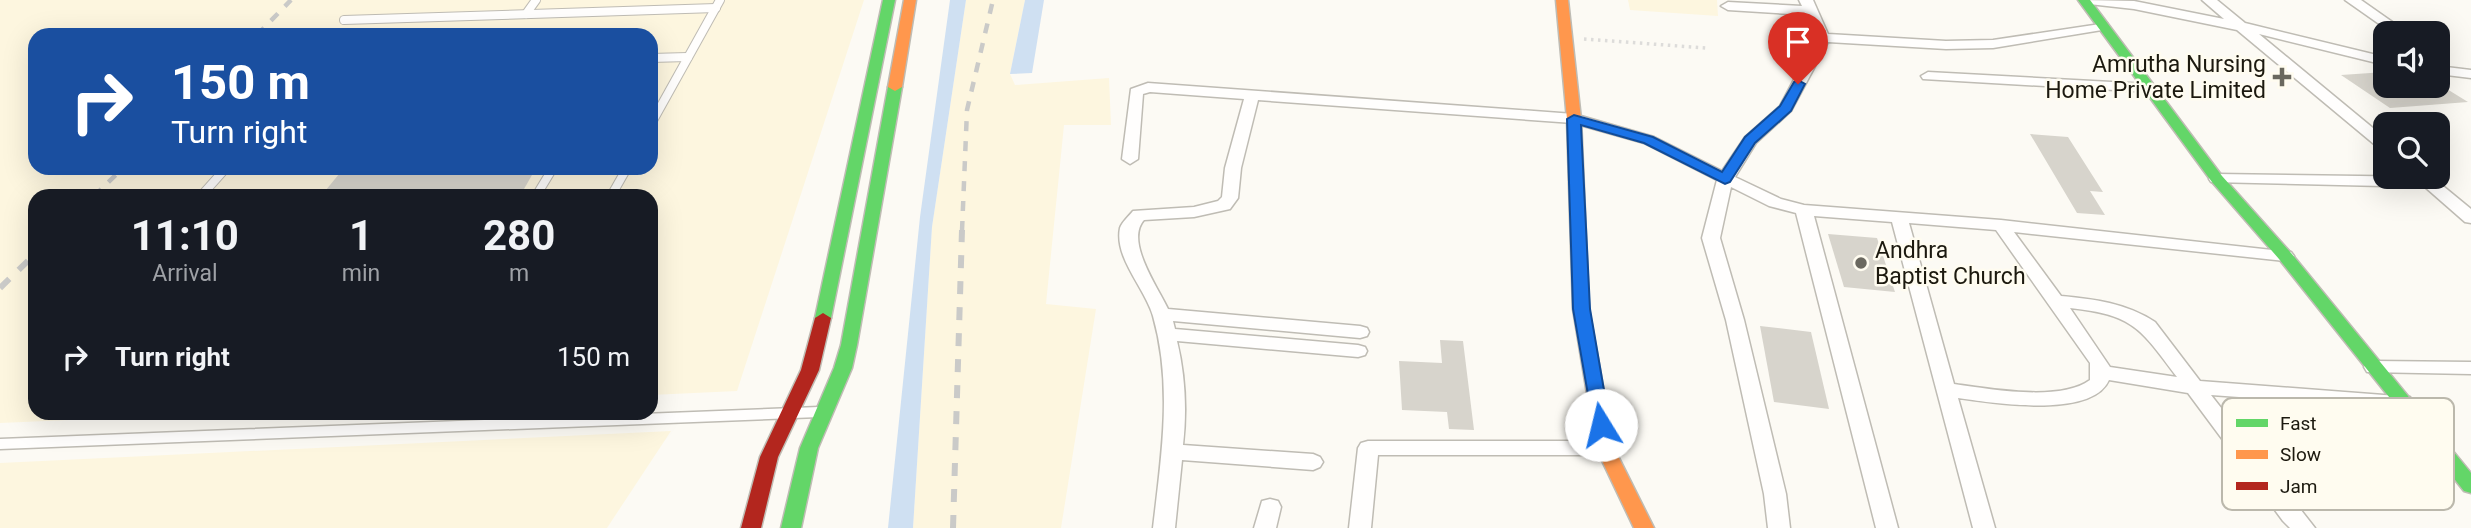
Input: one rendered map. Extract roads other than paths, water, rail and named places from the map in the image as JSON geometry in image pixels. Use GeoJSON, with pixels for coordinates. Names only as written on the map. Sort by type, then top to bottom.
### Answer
{"type":"FeatureCollection","features":[{"type":"Feature","properties":{"kind":"main road"},"geometry":{"type":"LineString","coordinates":[[751,528],[769,457],[810,370],[819,337],[888,0]]}},
{"type":"Feature","properties":{"kind":"main road"},"geometry":{"type":"LineString","coordinates":[[791,528],[809,448],[843,368],[856,314],[911,0]]}},
{"type":"Feature","properties":{"kind":"main road"},"geometry":{"type":"LineString","coordinates":[[1562,0],[1574,119],[1581,309],[1605,448],[1644,528]]}},
{"type":"Feature","properties":{"kind":"main road"},"geometry":{"type":"LineString","coordinates":[[2086,0],[2102,26],[2217,179],[2285,256],[2400,398]]}},
{"type":"Feature","properties":{"kind":"main road"},"geometry":{"type":"LineString","coordinates":[[2454,465],[2471,486]]}},
{"type":"Feature","properties":{"kind":"street"},"geometry":{"type":"LineString","coordinates":[[2086,0],[2134,5],[2238,26],[2373,58]]}},
{"type":"Feature","properties":{"kind":"street"},"geometry":{"type":"LineString","coordinates":[[2209,0],[2373,136]]}},
{"type":"Feature","properties":{"kind":"street"},"geometry":{"type":"LineString","coordinates":[[2352,0],[2383,21]]}},
{"type":"Feature","properties":{"kind":"street"},"geometry":{"type":"LineString","coordinates":[[1728,6],[1809,5],[1823,38]]}},
{"type":"Feature","properties":{"kind":"street"},"geometry":{"type":"LineString","coordinates":[[1823,38],[1946,45],[1993,44],[2102,26]]}},
{"type":"Feature","properties":{"kind":"street"},"geometry":{"type":"LineString","coordinates":[[1779,528],[1775,494],[1735,320],[1711,238],[1725,179],[1750,140],[1786,108],[1823,38]]}},
{"type":"Feature","properties":{"kind":"street"},"geometry":{"type":"LineString","coordinates":[[2450,71],[2471,74]]}},
{"type":"Feature","properties":{"kind":"street"},"geometry":{"type":"LineString","coordinates":[[1928,76],[2149,89]]}},
{"type":"Feature","properties":{"kind":"street"},"geometry":{"type":"LineString","coordinates":[[1130,159],[1136,92],[1141,88],[1165,87],[1574,119],[1648,140],[1775,203],[1804,210],[2001,225],[2285,256]]}},
{"type":"Feature","properties":{"kind":"street"},"geometry":{"type":"LineString","coordinates":[[1164,528],[1168,471],[1175,426],[1172,359],[1162,314],[1128,245],[1129,226],[1139,215],[1207,211],[1224,205],[1230,198],[1233,168],[1252,95]]}},
{"type":"Feature","properties":{"kind":"street"},"geometry":{"type":"LineString","coordinates":[[2217,179],[2373,179]]}},
{"type":"Feature","properties":{"kind":"street"},"geometry":{"type":"LineString","coordinates":[[2438,189],[2471,218]]}},
{"type":"Feature","properties":{"kind":"street"},"geometry":{"type":"LineString","coordinates":[[1804,210],[1887,528]]}},
{"type":"Feature","properties":{"kind":"street"},"geometry":{"type":"LineString","coordinates":[[1899,218],[1984,528]]}},
{"type":"Feature","properties":{"kind":"street"},"geometry":{"type":"LineString","coordinates":[[1946,390],[2016,398],[2076,395],[2098,383],[2101,372],[2099,362],[2001,225]]}},
{"type":"Feature","properties":{"kind":"street"},"geometry":{"type":"LineString","coordinates":[[2055,301],[2116,309],[2137,317],[2148,326],[2222,423]]}},
{"type":"Feature","properties":{"kind":"street"},"geometry":{"type":"LineString","coordinates":[[1162,314],[1359,341],[1167,334]]}},
{"type":"Feature","properties":{"kind":"street"},"geometry":{"type":"LineString","coordinates":[[2374,367],[2471,368]]}},
{"type":"Feature","properties":{"kind":"street"},"geometry":{"type":"LineString","coordinates":[[2101,372],[2194,387],[2347,398]]}},
{"type":"Feature","properties":{"kind":"street"},"geometry":{"type":"LineString","coordinates":[[1360,528],[1368,449],[1605,448]]}},
{"type":"Feature","properties":{"kind":"street"},"geometry":{"type":"LineString","coordinates":[[1172,452],[1313,462]]}},
{"type":"Feature","properties":{"kind":"street"},"geometry":{"type":"LineString","coordinates":[[2290,510],[2304,528]]}},
{"type":"Feature","properties":{"kind":"lane"},"geometry":{"type":"LineString","coordinates":[[526,14],[536,0]]}},
{"type":"Feature","properties":{"kind":"lane"},"geometry":{"type":"LineString","coordinates":[[652,10],[655,0]]}},
{"type":"Feature","properties":{"kind":"lane"},"geometry":{"type":"LineString","coordinates":[[344,20],[652,10],[718,4]]}},
{"type":"Feature","properties":{"kind":"lane"},"geometry":{"type":"LineString","coordinates":[[658,111],[718,4]]}},
{"type":"Feature","properties":{"kind":"lane"},"geometry":{"type":"LineString","coordinates":[[658,58],[688,57]]}},
{"type":"Feature","properties":{"kind":"lane"},"geometry":{"type":"LineString","coordinates":[[207,189],[220,175]]}},
{"type":"Feature","properties":{"kind":"lane"},"geometry":{"type":"LineString","coordinates":[[658,418],[825,412]]}},
{"type":"Feature","properties":{"kind":"lane"},"geometry":{"type":"LineString","coordinates":[[497,424],[499,420]]}},
{"type":"Feature","properties":{"kind":"lane"},"geometry":{"type":"LineString","coordinates":[[0,444],[604,420]]}},
{"type":"Feature","properties":{"kind":"water"},"geometry":{"type":"Polygon","coordinates":[[[950,0],[966,0],[932,227],[913,528],[888,528],[920,217],[950,0]]]}},
{"type":"Feature","properties":{"kind":"water"},"geometry":{"type":"Polygon","coordinates":[[[1025,0],[1044,0],[1032,73],[1010,74],[1025,0]]]}},
{"type":"Feature","properties":{"kind":"railway"},"geometry":{"type":"LineString","coordinates":[[264,28],[291,0]]}},
{"type":"Feature","properties":{"kind":"railway"},"geometry":{"type":"LineString","coordinates":[[962,231],[967,110],[993,0]]}},
{"type":"Feature","properties":{"kind":"railway"},"geometry":{"type":"LineString","coordinates":[[101,189],[116,175]]}},
{"type":"Feature","properties":{"kind":"railway"},"geometry":{"type":"LineString","coordinates":[[953,528],[962,230]]}},
{"type":"Feature","properties":{"kind":"railway"},"geometry":{"type":"LineString","coordinates":[[0,288],[28,261]]}},
{"type":"Feature","properties":{"kind":"place","name":"Amrutha Nursing Home Private Limited"},"geometry":{"type":"Point","coordinates":[2282,77]}},
{"type":"Feature","properties":{"kind":"place","name":"Andhra Baptist Church"},"geometry":{"type":"Point","coordinates":[1861,263]}}]}
